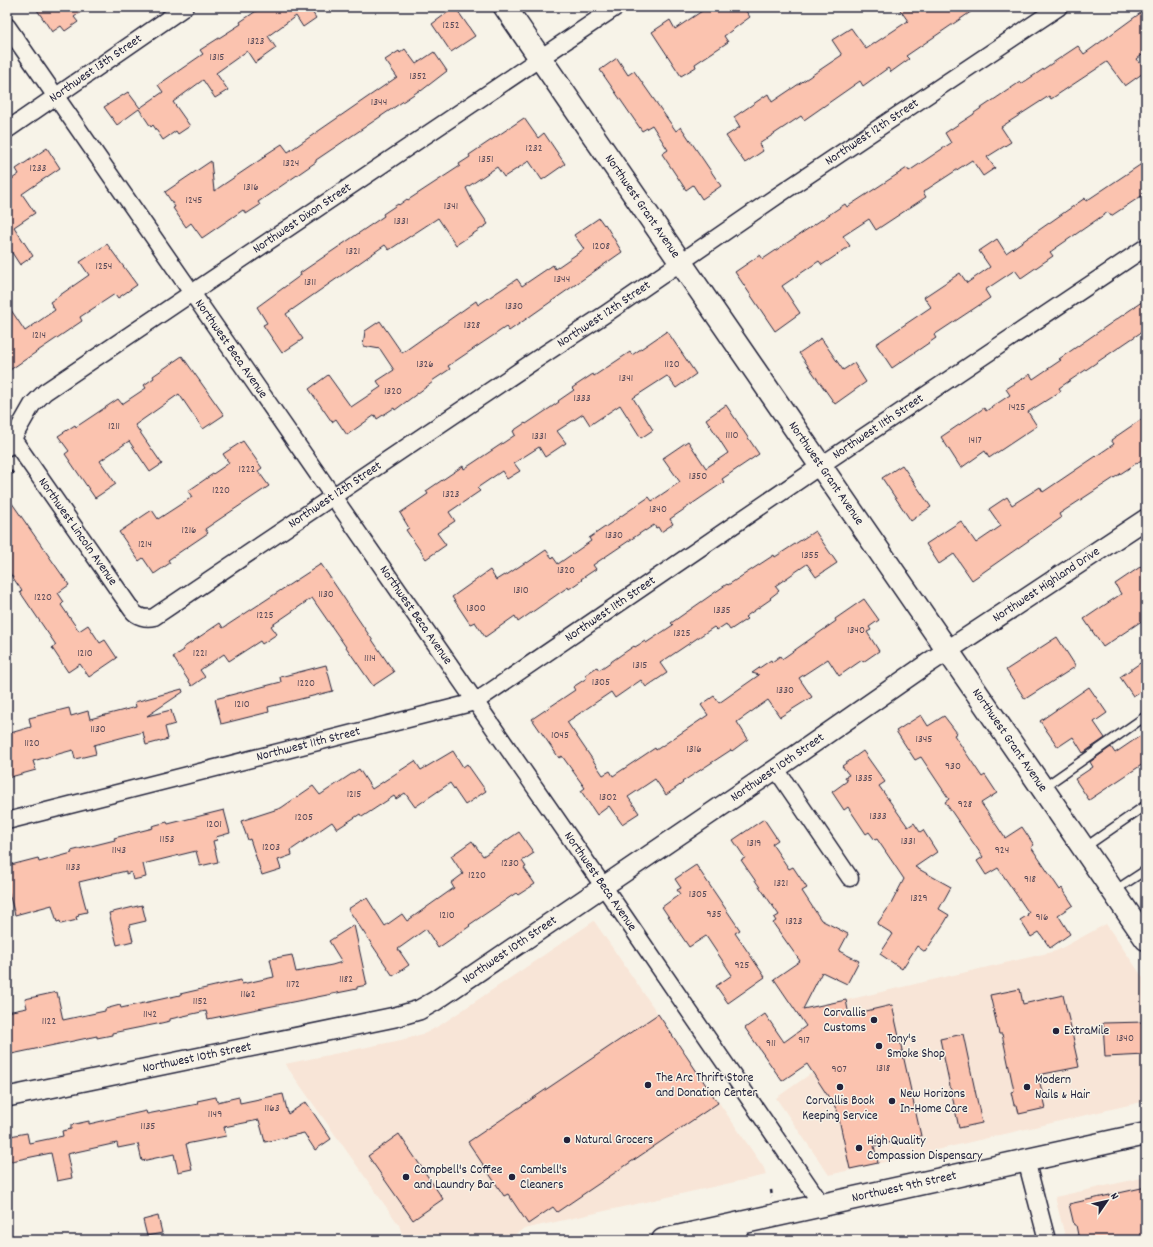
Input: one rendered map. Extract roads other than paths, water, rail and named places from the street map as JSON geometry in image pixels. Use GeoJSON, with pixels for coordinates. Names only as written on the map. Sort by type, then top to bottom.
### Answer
{"type":"FeatureCollection","features":[{"type":"Feature","properties":{"kind":"main road","name":"Northwest Grant Avenue"},"geometry":{"type":"LineString","coordinates":[[505,7],[1146,939]]}},
{"type":"Feature","properties":{"kind":"main road","name":"Northwest 9th Street"},"geometry":{"type":"LineString","coordinates":[[663,1240],[739,1232],[822,1205],[1146,1134]]}},
{"type":"Feature","properties":{"kind":"street","name":"Northwest 13th Street"},"geometry":{"type":"LineString","coordinates":[[7,130],[185,7]]}},
{"type":"Feature","properties":{"kind":"street","name":"Northwest Dixon Street"},"geometry":{"type":"LineString","coordinates":[[10,444],[32,405],[45,392],[616,7]]}},
{"type":"Feature","properties":{"kind":"street","name":"Northwest 12th Street"},"geometry":{"type":"LineString","coordinates":[[147,618],[161,614],[332,496],[1060,7]]}},
{"type":"Feature","properties":{"kind":"street","name":"Northwest Beca Avenue"},"geometry":{"type":"LineString","coordinates":[[7,26],[822,1205]]}},
{"type":"Feature","properties":{"kind":"street","name":"Northwest 11th Street"},"geometry":{"type":"LineString","coordinates":[[7,821],[475,702],[820,466],[1146,247]]}},
{"type":"Feature","properties":{"kind":"street","name":"Northwest Lincoln Avenue"},"geometry":{"type":"LineString","coordinates":[[10,444],[132,610],[137,615],[147,618]]}},
{"type":"Feature","properties":{"kind":"street","name":"Northwest Highland Drive"},"geometry":{"type":"LineString","coordinates":[[947,650],[1146,519]]}},
{"type":"Feature","properties":{"kind":"street","name":"Northwest 10th Street"},"geometry":{"type":"LineString","coordinates":[[7,1097],[408,1014],[419,1010],[435,1001],[603,887],[947,650]]}},
{"type":"Feature","properties":{"kind":"street"},"geometry":{"type":"LineString","coordinates":[[776,769],[850,878]]}},
{"type":"Feature","properties":{"kind":"street"},"geometry":{"type":"LineString","coordinates":[[1026,1160],[1047,1240]]}},
{"type":"Feature","properties":{"kind":"lane"},"geometry":{"type":"LineString","coordinates":[[1042,788],[1146,716]]}},
{"type":"Feature","properties":{"kind":"lane"},"geometry":{"type":"LineString","coordinates":[[1083,848],[1146,805]]}},
{"type":"Feature","properties":{"kind":"lane"},"geometry":{"type":"LineString","coordinates":[[1114,892],[1146,870]]}},
{"type":"Feature","properties":{"kind":"place","name":"Corvallis Customs"},"geometry":{"type":"Point","coordinates":[874,1020]}},
{"type":"Feature","properties":{"kind":"place","name":"ExtraMile"},"geometry":{"type":"Point","coordinates":[1056,1031]}},
{"type":"Feature","properties":{"kind":"place","name":"Tony's Smoke Shop"},"geometry":{"type":"Point","coordinates":[879,1046]}},
{"type":"Feature","properties":{"kind":"place","name":"The Arc Thrift Store and Donation Center"},"geometry":{"type":"Point","coordinates":[648,1085]}},
{"type":"Feature","properties":{"kind":"place","name":"Corvallis Book Keeping Service"},"geometry":{"type":"Point","coordinates":[840,1087]}},
{"type":"Feature","properties":{"kind":"place","name":"Modern Nails & Hair"},"geometry":{"type":"Point","coordinates":[1027,1087]}},
{"type":"Feature","properties":{"kind":"place","name":"New Horizons In-Home Care"},"geometry":{"type":"Point","coordinates":[892,1101]}},
{"type":"Feature","properties":{"kind":"place","name":"Natural Grocers"},"geometry":{"type":"Point","coordinates":[567,1140]}},
{"type":"Feature","properties":{"kind":"place","name":"High Quality Compassion Dispensary"},"geometry":{"type":"Point","coordinates":[859,1148]}},
{"type":"Feature","properties":{"kind":"place","name":"Campbell's Coffee and Laundry Bar"},"geometry":{"type":"Point","coordinates":[406,1177]}},
{"type":"Feature","properties":{"kind":"place","name":"Cambell's Cleaners"},"geometry":{"type":"Point","coordinates":[512,1177]}}]}
